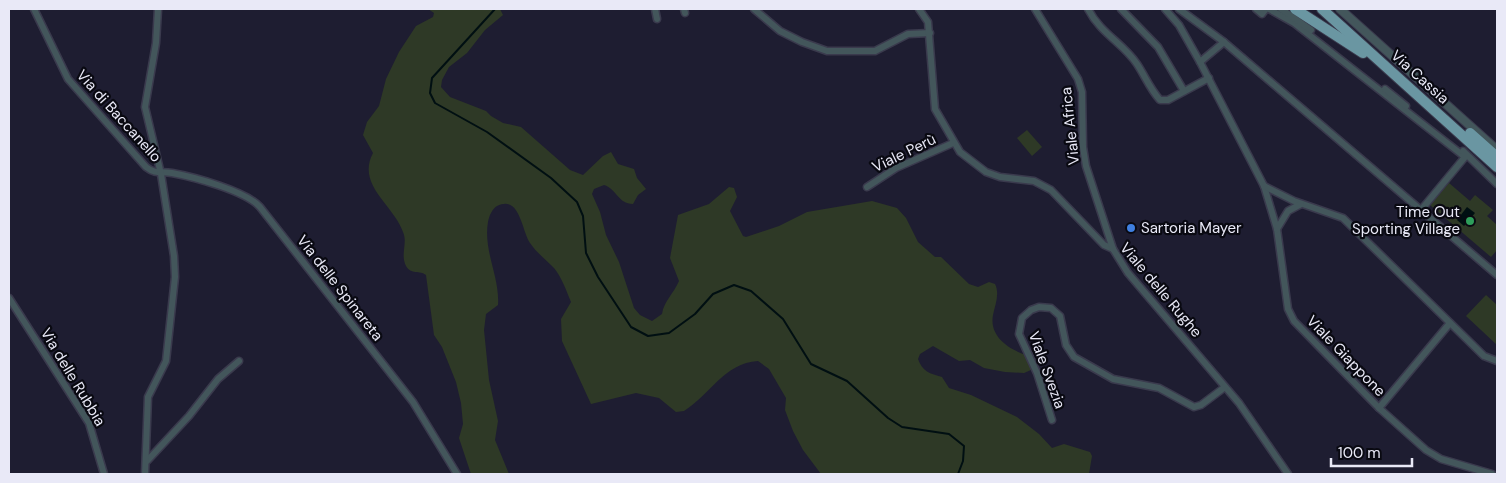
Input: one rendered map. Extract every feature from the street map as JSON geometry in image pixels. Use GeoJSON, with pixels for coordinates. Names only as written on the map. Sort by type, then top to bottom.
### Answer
{"type":"FeatureCollection","features":[{"type":"Feature","properties":{"kind":"highway"},"geometry":{"type":"LineString","coordinates":[[1295,9],[1331,31],[1380,66],[1387,67]]}},
{"type":"Feature","properties":{"kind":"highway","name":"Via Cassia"},"geometry":{"type":"LineString","coordinates":[[1322,9],[1497,166]]}},
{"type":"Feature","properties":{"kind":"highway","name":"Via Cassia"},"geometry":{"type":"LineString","coordinates":[[1332,9],[1497,157]]}},
{"type":"Feature","properties":{"kind":"street","name":"Via di Baccanello"},"geometry":{"type":"LineString","coordinates":[[34,9],[70,82],[146,168],[154,173],[161,174],[174,256],[175,278],[166,358],[162,370],[148,396],[145,474]]}},
{"type":"Feature","properties":{"kind":"street"},"geometry":{"type":"LineString","coordinates":[[158,9],[156,42],[145,103],[161,174]]}},
{"type":"Feature","properties":{"kind":"street"},"geometry":{"type":"LineString","coordinates":[[655,9],[657,19]]}},
{"type":"Feature","properties":{"kind":"street"},"geometry":{"type":"LineString","coordinates":[[754,9],[780,31],[802,42],[827,50],[875,51],[908,34],[930,33]]}},
{"type":"Feature","properties":{"kind":"street","name":"Viale delle Rughe"},"geometry":{"type":"LineString","coordinates":[[919,9],[928,22],[930,33],[935,109],[954,143],[968,160],[986,172],[1000,177],[1034,181],[1051,190],[1104,245],[1113,249],[1128,273],[1225,387],[1288,474]]}},
{"type":"Feature","properties":{"kind":"street","name":"Viale Africa"},"geometry":{"type":"LineString","coordinates":[[1035,9],[1078,79],[1082,92],[1083,147],[1086,166],[1113,249]]}},
{"type":"Feature","properties":{"kind":"street"},"geometry":{"type":"LineString","coordinates":[[1088,9],[1100,27],[1136,63],[1147,84],[1160,100],[1166,101],[1209,78]]}},
{"type":"Feature","properties":{"kind":"street"},"geometry":{"type":"LineString","coordinates":[[1121,9],[1158,47],[1184,91]]}},
{"type":"Feature","properties":{"kind":"street","name":"Viale Giappone"},"geometry":{"type":"LineString","coordinates":[[1165,9],[1179,25],[1209,78],[1264,186],[1277,229],[1282,275],[1290,316],[1308,338],[1379,408],[1434,455],[1478,472],[1492,474]]}},
{"type":"Feature","properties":{"kind":"street"},"geometry":{"type":"LineString","coordinates":[[1179,9],[1224,42],[1497,275]]}},
{"type":"Feature","properties":{"kind":"street"},"geometry":{"type":"LineString","coordinates":[[1256,9],[1262,14],[1268,9],[1308,33],[1465,157],[1421,210]]}},
{"type":"Feature","properties":{"kind":"street"},"geometry":{"type":"LineString","coordinates":[[1281,9],[1332,47],[1467,155],[1497,184]]}},
{"type":"Feature","properties":{"kind":"street"},"geometry":{"type":"LineString","coordinates":[[1341,9],[1497,150]]}},
{"type":"Feature","properties":{"kind":"street"},"geometry":{"type":"LineString","coordinates":[[1200,62],[1224,42]]}},
{"type":"Feature","properties":{"kind":"street","name":"Viale Perù"},"geometry":{"type":"LineString","coordinates":[[867,187],[896,168],[954,143]]}},
{"type":"Feature","properties":{"kind":"street","name":"Via delle Spinareta"},"geometry":{"type":"LineString","coordinates":[[161,174],[173,173],[243,194],[257,204],[410,397],[434,432],[457,474]]}},
{"type":"Feature","properties":{"kind":"street"},"geometry":{"type":"LineString","coordinates":[[1264,186],[1301,204],[1343,218],[1484,356],[1497,362]]}},
{"type":"Feature","properties":{"kind":"street"},"geometry":{"type":"LineString","coordinates":[[1277,229],[1288,211],[1301,204]]}},
{"type":"Feature","properties":{"kind":"street","name":"Via delle Rubbia"},"geometry":{"type":"LineString","coordinates":[[9,298],[89,423],[104,474]]}},
{"type":"Feature","properties":{"kind":"street","name":"Viale Svezia"},"geometry":{"type":"LineString","coordinates":[[1052,420],[1037,373],[1019,334],[1022,318],[1038,307],[1051,308],[1060,316],[1065,344],[1072,356],[1113,379],[1160,388],[1194,407],[1201,405],[1225,387]]}},
{"type":"Feature","properties":{"kind":"street"},"geometry":{"type":"LineString","coordinates":[[1379,408],[1450,323]]}},
{"type":"Feature","properties":{"kind":"street"},"geometry":{"type":"LineString","coordinates":[[147,461],[189,416],[215,382],[239,361]]}},
{"type":"Feature","properties":{"kind":"green space"},"geometry":{"type":"Polygon","coordinates":[[[428,9],[500,9],[503,15],[485,30],[467,53],[449,67],[442,80],[441,87],[450,97],[486,111],[503,123],[521,127],[570,170],[583,175],[603,156],[611,152],[618,164],[634,169],[637,178],[646,189],[638,195],[633,204],[624,202],[604,185],[594,189],[592,194],[600,212],[606,235],[619,262],[634,308],[640,315],[652,321],[662,314],[679,281],[670,258],[678,215],[709,204],[729,187],[734,188],[737,197],[730,211],[743,236],[746,237],[779,226],[807,212],[872,201],[897,208],[906,218],[918,242],[935,257],[941,257],[969,284],[978,287],[989,282],[995,284],[997,296],[993,315],[994,329],[1001,341],[1026,355],[1031,370],[1024,373],[984,368],[970,360],[959,361],[933,346],[920,354],[918,359],[924,369],[942,377],[949,388],[971,395],[1017,417],[1039,434],[1052,448],[1064,444],[1090,452],[1092,456],[1089,474],[821,474],[803,450],[793,431],[785,410],[786,398],[769,369],[758,361],[746,363],[726,373],[684,411],[676,412],[659,398],[636,393],[591,404],[562,341],[561,319],[571,302],[566,289],[554,268],[530,243],[515,210],[511,205],[505,204],[494,209],[488,222],[489,254],[497,284],[498,305],[486,314],[484,330],[489,380],[498,421],[495,440],[509,474],[471,474],[459,438],[463,424],[461,403],[456,382],[442,347],[434,335],[426,275],[408,269],[404,262],[405,240],[403,232],[373,185],[369,175],[369,164],[373,153],[363,135],[367,122],[379,106],[386,79],[399,52],[416,26],[433,17],[434,13],[428,9]]]}},
{"type":"Feature","properties":{"kind":"green space"},"geometry":{"type":"Polygon","coordinates":[[[1027,130],[1042,147],[1032,156],[1017,138],[1027,130]]]}},
{"type":"Feature","properties":{"kind":"green space","name":"Time Out Sporting Village"},"geometry":{"type":"Polygon","coordinates":[[[1449,183],[1470,201],[1475,195],[1493,210],[1487,216],[1497,225],[1497,250],[1491,257],[1430,205],[1449,183]]]}},
{"type":"Feature","properties":{"kind":"green space"},"geometry":{"type":"Polygon","coordinates":[[[1486,295],[1497,305],[1497,345],[1466,316],[1486,295]]]}},
{"type":"Feature","properties":{"kind":"shaded area"},"geometry":{"type":"Polygon","coordinates":[[[1467,207],[1475,213],[1464,226],[1457,220],[1467,207]]]}},
{"type":"Feature","properties":{"kind":"waterway"},"geometry":{"type":"LineString","coordinates":[[495,9],[432,78],[430,93],[435,103],[487,132],[551,178],[577,202],[583,216],[586,253],[598,277],[631,327],[648,336],[669,333],[695,314],[713,294],[734,285],[751,291],[783,319],[811,364],[847,381],[888,418],[902,427],[949,434],[964,446],[963,461],[958,474]]}},
{"type":"Feature","properties":{"kind":"place","name":"Time Out Sporting Village"},"geometry":{"type":"Point","coordinates":[1470,221]}},
{"type":"Feature","properties":{"kind":"place","name":"Sartoria Mayer"},"geometry":{"type":"Point","coordinates":[1131,228]}}]}
